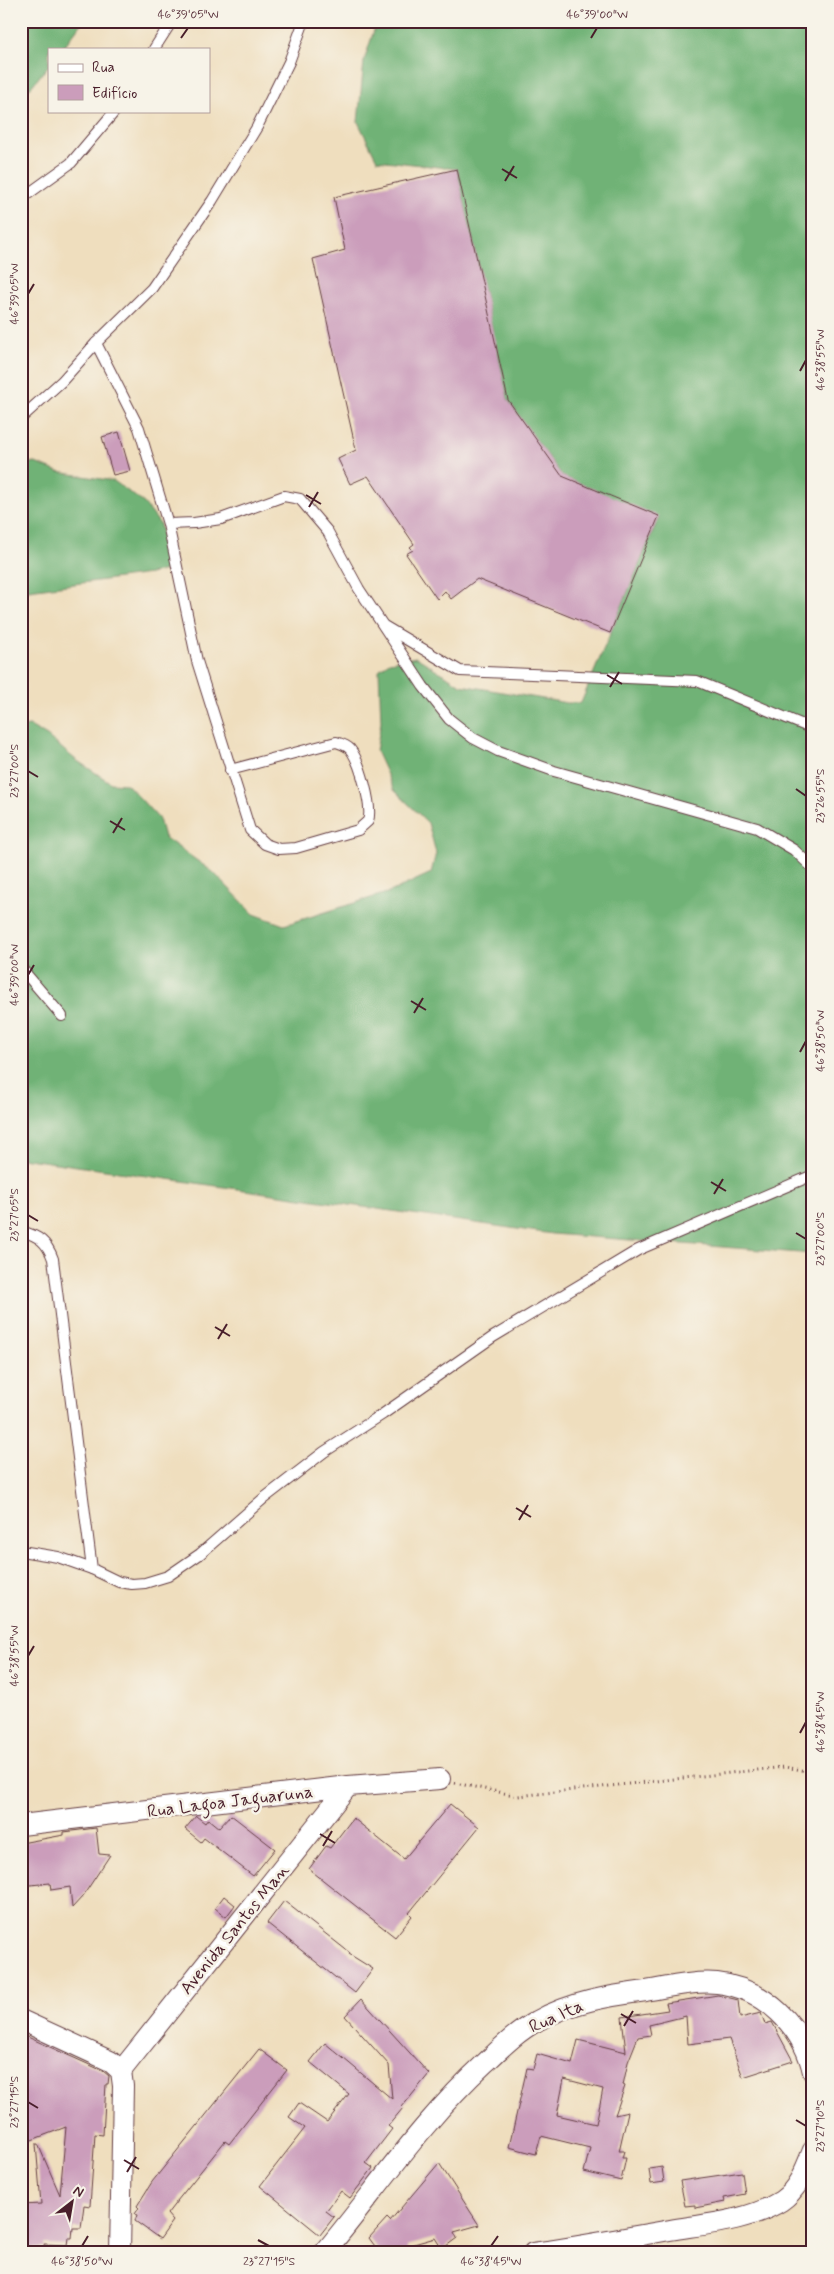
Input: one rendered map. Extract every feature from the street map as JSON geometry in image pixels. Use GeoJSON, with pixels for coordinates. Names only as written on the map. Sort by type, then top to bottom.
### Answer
{"type":"FeatureCollection","features":[{"type":"Feature","properties":{"kind":"street","name":"Rua Lagoa Jaguaruna"},"geometry":{"type":"LineString","coordinates":[[21,1825],[348,1786],[440,1779]]}},
{"type":"Feature","properties":{"kind":"street","name":"Avenida Santos Man"},"geometry":{"type":"LineString","coordinates":[[121,2071],[348,1786]]}},
{"type":"Feature","properties":{"kind":"street","name":"Rua Ita"},"geometry":{"type":"LineString","coordinates":[[324,2253],[413,2139],[453,2093],[510,2040],[528,2027],[575,2005],[621,1994],[708,1983],[744,1989],[771,2006],[789,2023],[803,2044],[813,2072]]}},
{"type":"Feature","properties":{"kind":"street"},"geometry":{"type":"LineString","coordinates":[[21,2020],[110,2061],[121,2071],[123,2086],[120,2253]]}},
{"type":"Feature","properties":{"kind":"street"},"geometry":{"type":"LineString","coordinates":[[533,2253],[712,2223],[761,2211],[782,2200],[795,2187],[807,2166],[813,2150]]}},
{"type":"Feature","properties":{"kind":"lane"},"geometry":{"type":"LineString","coordinates":[[155,48],[172,21]]}},
{"type":"Feature","properties":{"kind":"lane"},"geometry":{"type":"LineString","coordinates":[[21,418],[62,381],[96,343],[152,288],[212,201],[257,127],[289,62],[304,21]]}},
{"type":"Feature","properties":{"kind":"lane"},"geometry":{"type":"LineString","coordinates":[[21,199],[71,163],[114,112]]}},
{"type":"Feature","properties":{"kind":"lane"},"geometry":{"type":"LineString","coordinates":[[96,343],[139,428],[168,524],[197,661],[230,770],[250,830],[264,844],[278,849],[296,848],[358,830],[368,821],[370,807],[360,773],[354,756],[344,744],[336,742],[230,770]]}},
{"type":"Feature","properties":{"kind":"lane"},"geometry":{"type":"LineString","coordinates":[[168,524],[221,519],[284,496],[300,499],[328,532],[358,589],[428,692],[449,719],[473,738],[498,751],[554,771],[757,828],[794,850],[813,868]]}},
{"type":"Feature","properties":{"kind":"lane"},"geometry":{"type":"LineString","coordinates":[[382,624],[460,671],[697,681],[813,729]]}},
{"type":"Feature","properties":{"kind":"lane"},"geometry":{"type":"LineString","coordinates":[[21,968],[62,1016]]}},
{"type":"Feature","properties":{"kind":"lane"},"geometry":{"type":"LineString","coordinates":[[21,1551],[58,1557],[92,1569],[119,1582],[132,1584],[146,1583],[168,1576],[200,1554],[263,1499],[324,1452],[383,1414],[493,1337],[638,1250],[813,1174]]}},
{"type":"Feature","properties":{"kind":"lane"},"geometry":{"type":"LineString","coordinates":[[21,1231],[42,1240],[49,1247],[53,1259],[66,1350],[92,1569]]}},
{"type":"Feature","properties":{"kind":"path"},"geometry":{"type":"LineString","coordinates":[[440,1779],[518,1796],[785,1767],[813,1772]]}},
{"type":"Feature","properties":{"kind":"green space"},"geometry":{"type":"Polygon","coordinates":[[[21,21],[83,21],[63,48],[48,48],[48,66],[31,87],[21,94],[21,21]]]}},
{"type":"Feature","properties":{"kind":"green space"},"geometry":{"type":"Polygon","coordinates":[[[377,21],[813,21],[813,1254],[552,1234],[21,1158],[21,727],[30,726],[47,736],[76,760],[111,783],[127,784],[159,819],[164,837],[213,872],[254,914],[284,925],[390,892],[431,873],[436,853],[428,823],[394,790],[376,751],[381,722],[379,670],[389,662],[416,657],[461,685],[567,703],[581,703],[659,517],[562,476],[508,400],[457,169],[377,160],[358,122],[364,61],[377,21]]]}},
{"type":"Feature","properties":{"kind":"green space"},"geometry":{"type":"Polygon","coordinates":[[[33,462],[58,472],[114,481],[144,503],[160,524],[167,570],[150,574],[21,591],[21,466],[33,462]]]}},
{"type":"Feature","properties":{"kind":"building"},"geometry":{"type":"Polygon","coordinates":[[[457,169],[508,400],[562,476],[659,516],[610,633],[477,579],[451,599],[445,591],[437,599],[406,554],[413,550],[410,547],[414,544],[368,476],[350,484],[338,459],[356,450],[313,259],[345,250],[334,197],[457,169]]]}},
{"type":"Feature","properties":{"kind":"building"},"geometry":{"type":"Polygon","coordinates":[[[119,432],[130,471],[113,475],[102,437],[119,432]]]}},
{"type":"Feature","properties":{"kind":"building"},"geometry":{"type":"Polygon","coordinates":[[[450,1804],[479,1827],[409,1913],[412,1916],[395,1937],[309,1869],[326,1846],[330,1848],[353,1818],[404,1859],[450,1804]]]}},
{"type":"Feature","properties":{"kind":"building"},"geometry":{"type":"Polygon","coordinates":[[[231,1815],[275,1849],[253,1876],[204,1838],[201,1842],[185,1829],[196,1816],[205,1823],[208,1819],[219,1828],[231,1815]]]}},
{"type":"Feature","properties":{"kind":"building"},"geometry":{"type":"Polygon","coordinates":[[[96,1828],[99,1854],[110,1855],[83,1896],[72,1908],[70,1887],[51,1890],[50,1883],[21,1886],[21,1843],[64,1835],[64,1832],[96,1828]]]}},
{"type":"Feature","properties":{"kind":"building"},"geometry":{"type":"Polygon","coordinates":[[[224,1896],[235,1905],[226,1917],[215,1908],[224,1896]]]}},
{"type":"Feature","properties":{"kind":"building"},"geometry":{"type":"Polygon","coordinates":[[[284,1901],[349,1954],[373,1969],[355,1993],[267,1923],[284,1901]]]}},
{"type":"Feature","properties":{"kind":"building"},"geometry":{"type":"Polygon","coordinates":[[[718,1995],[738,2000],[740,2018],[761,2013],[765,2024],[772,2022],[793,2061],[743,2077],[729,2039],[688,2044],[686,2016],[649,2025],[651,2035],[638,2037],[628,2062],[623,2085],[625,2086],[615,2115],[628,2112],[619,2151],[624,2151],[622,2158],[626,2158],[621,2181],[584,2172],[590,2148],[541,2136],[536,2154],[509,2147],[527,2068],[533,2069],[537,2054],[572,2064],[578,2040],[626,2052],[622,2017],[668,2010],[666,2003],[718,1995]],[[564,2079],[557,2115],[596,2124],[603,2089],[564,2079]]]}},
{"type":"Feature","properties":{"kind":"building"},"geometry":{"type":"Polygon","coordinates":[[[361,1999],[429,2074],[388,2126],[392,2129],[366,2163],[373,2168],[350,2198],[341,2191],[326,2211],[334,2217],[320,2235],[260,2186],[305,2128],[289,2117],[299,2103],[327,2122],[349,2094],[310,2062],[325,2043],[392,2099],[389,2065],[345,2016],[361,1999]]]}},
{"type":"Feature","properties":{"kind":"building"},"geometry":{"type":"Polygon","coordinates":[[[21,2034],[103,2071],[109,2076],[108,2084],[106,2084],[103,2135],[95,2134],[90,2206],[84,2205],[81,2228],[73,2228],[72,2238],[68,2238],[67,2245],[44,2244],[45,2248],[22,2249],[21,2205],[41,2204],[36,2144],[38,2144],[60,2195],[66,2127],[21,2144],[21,2034]]]}},
{"type":"Feature","properties":{"kind":"building"},"geometry":{"type":"Polygon","coordinates":[[[259,2049],[287,2070],[229,2144],[225,2141],[167,2214],[173,2221],[160,2239],[135,2221],[137,2215],[135,2214],[139,2208],[137,2206],[152,2182],[259,2049]]]}},
{"type":"Feature","properties":{"kind":"building"},"geometry":{"type":"Polygon","coordinates":[[[439,2163],[479,2225],[454,2232],[457,2238],[442,2249],[435,2238],[407,2246],[408,2250],[398,2253],[380,2253],[369,2238],[387,2218],[390,2221],[439,2163]]]}},
{"type":"Feature","properties":{"kind":"building"},"geometry":{"type":"Polygon","coordinates":[[[662,2167],[664,2182],[651,2184],[649,2169],[662,2167]]]}},
{"type":"Feature","properties":{"kind":"building"},"geometry":{"type":"Polygon","coordinates":[[[742,2172],[745,2194],[724,2198],[725,2202],[695,2208],[695,2205],[685,2206],[680,2181],[742,2172]]]}}]}
